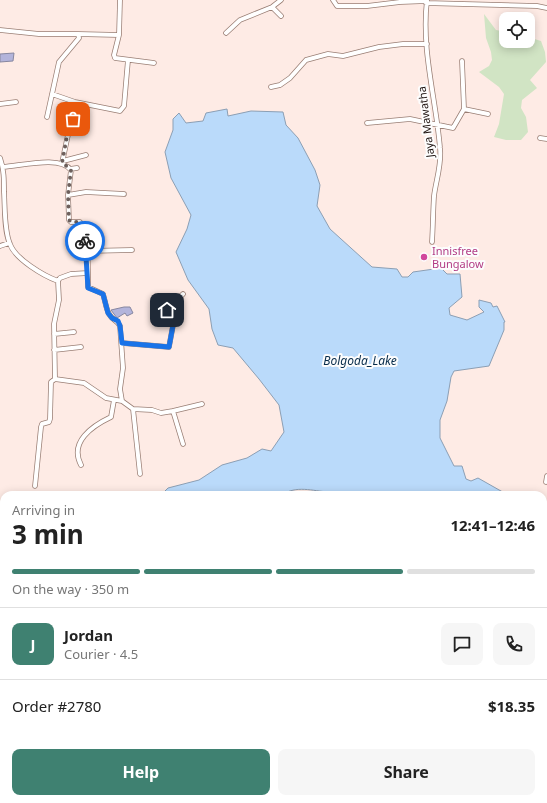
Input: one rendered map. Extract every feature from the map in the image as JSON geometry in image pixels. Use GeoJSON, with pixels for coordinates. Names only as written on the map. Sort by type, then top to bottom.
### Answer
{"type":"FeatureCollection","features":[{"type":"Feature","properties":{"kind":"street"},"geometry":{"type":"LineString","coordinates":[[120,0],[119,35],[114,55],[115,58],[154,63]]}},
{"type":"Feature","properties":{"kind":"street"},"geometry":{"type":"LineString","coordinates":[[226,33],[240,20],[272,7],[281,0]]}},
{"type":"Feature","properties":{"kind":"street"},"geometry":{"type":"LineString","coordinates":[[333,0],[336,6],[426,2],[537,6],[547,8]]}},
{"type":"Feature","properties":{"kind":"street","name":"Jaya Mawatha"},"geometry":{"type":"LineString","coordinates":[[426,2],[427,44],[440,154],[434,195],[432,242]]}},
{"type":"Feature","properties":{"kind":"street"},"geometry":{"type":"LineString","coordinates":[[272,7],[281,16]]}},
{"type":"Feature","properties":{"kind":"street"},"geometry":{"type":"LineString","coordinates":[[0,30],[39,34],[119,35]]}},
{"type":"Feature","properties":{"kind":"street"},"geometry":{"type":"LineString","coordinates":[[47,117],[59,62],[79,38],[78,34]]}},
{"type":"Feature","properties":{"kind":"street"},"geometry":{"type":"LineString","coordinates":[[271,87],[280,85],[290,78],[306,60],[328,54],[343,56],[379,47],[403,44],[427,44]]}},
{"type":"Feature","properties":{"kind":"street"},"geometry":{"type":"LineString","coordinates":[[52,94],[76,102],[116,111],[122,108],[128,60]]}},
{"type":"Feature","properties":{"kind":"street"},"geometry":{"type":"LineString","coordinates":[[367,123],[410,119],[453,128],[464,109],[462,61]]}},
{"type":"Feature","properties":{"kind":"street"},"geometry":{"type":"LineString","coordinates":[[0,104],[16,102]]}},
{"type":"Feature","properties":{"kind":"street"},"geometry":{"type":"LineString","coordinates":[[62,162],[76,102]]}},
{"type":"Feature","properties":{"kind":"street"},"geometry":{"type":"LineString","coordinates":[[464,109],[488,114]]}},
{"type":"Feature","properties":{"kind":"street"},"geometry":{"type":"LineString","coordinates":[[540,138],[547,139]]}},
{"type":"Feature","properties":{"kind":"street"},"geometry":{"type":"LineString","coordinates":[[3,167],[62,162],[86,155]]}},
{"type":"Feature","properties":{"kind":"street"},"geometry":{"type":"LineString","coordinates":[[0,158],[3,167],[2,209],[9,243],[12,250],[33,268],[45,276],[58,281]]}},
{"type":"Feature","properties":{"kind":"street"},"geometry":{"type":"LineString","coordinates":[[62,162],[70,170],[68,195],[69,220],[71,222],[80,222],[82,225],[87,251],[88,288],[103,294],[108,313],[112,318],[118,321],[120,326],[123,368],[120,389],[122,401]]}},
{"type":"Feature","properties":{"kind":"street"},"geometry":{"type":"LineString","coordinates":[[70,170],[78,168]]}},
{"type":"Feature","properties":{"kind":"street"},"geometry":{"type":"LineString","coordinates":[[68,195],[86,192],[124,194]]}},
{"type":"Feature","properties":{"kind":"street"},"geometry":{"type":"LineString","coordinates":[[0,246],[9,243]]}},
{"type":"Feature","properties":{"kind":"street"},"geometry":{"type":"LineString","coordinates":[[87,251],[132,250]]}},
{"type":"Feature","properties":{"kind":"street"},"geometry":{"type":"LineString","coordinates":[[58,281],[60,278],[71,274],[88,273]]}},
{"type":"Feature","properties":{"kind":"street"},"geometry":{"type":"LineString","coordinates":[[35,486],[41,427],[42,424],[48,422],[50,418],[52,382],[55,379],[54,324],[59,300],[58,281]]}},
{"type":"Feature","properties":{"kind":"street"},"geometry":{"type":"LineString","coordinates":[[122,343],[169,347],[174,320],[167,310],[183,294]]}},
{"type":"Feature","properties":{"kind":"street"},"geometry":{"type":"LineString","coordinates":[[54,334],[74,332]]}},
{"type":"Feature","properties":{"kind":"street"},"geometry":{"type":"LineString","coordinates":[[54,350],[81,347]]}},
{"type":"Feature","properties":{"kind":"street"},"geometry":{"type":"LineString","coordinates":[[55,379],[84,383],[106,398],[122,401],[133,409],[152,410],[161,413],[202,404]]}},
{"type":"Feature","properties":{"kind":"street"},"geometry":{"type":"LineString","coordinates":[[81,465],[77,458],[77,448],[81,440],[85,434],[102,421],[111,417],[114,400]]}},
{"type":"Feature","properties":{"kind":"street"},"geometry":{"type":"LineString","coordinates":[[133,409],[140,474]]}},
{"type":"Feature","properties":{"kind":"street"},"geometry":{"type":"LineString","coordinates":[[173,411],[183,444]]}},
{"type":"Feature","properties":{"kind":"street"},"geometry":{"type":"LineString","coordinates":[[546,482],[547,476]]}},
{"type":"Feature","properties":{"kind":"green space"},"geometry":{"type":"Polygon","coordinates":[[[484,14],[496,30],[499,31],[499,48],[535,48],[535,39],[541,41],[545,52],[546,62],[530,80],[537,88],[522,100],[521,108],[526,117],[528,132],[521,140],[506,140],[494,137],[499,124],[504,94],[499,87],[479,72],[489,66],[492,60],[486,38],[484,14]]]}},
{"type":"Feature","properties":{"kind":"water","name":"Bolgoda_Lake"},"geometry":{"type":"Polygon","coordinates":[[[227,109],[228,116],[251,111],[283,112],[286,125],[298,138],[315,170],[320,185],[317,206],[330,229],[372,267],[397,269],[402,277],[408,277],[413,272],[441,268],[447,274],[460,274],[462,297],[449,308],[450,315],[467,320],[484,312],[479,307],[479,300],[491,303],[493,307],[497,306],[505,322],[504,330],[489,366],[454,371],[451,377],[447,401],[440,420],[440,438],[454,466],[462,466],[466,479],[471,481],[478,478],[501,491],[323,491],[299,489],[290,491],[165,491],[168,488],[199,480],[222,465],[247,458],[262,449],[271,451],[284,432],[279,405],[233,348],[218,345],[212,329],[209,309],[188,280],[176,252],[187,229],[191,215],[171,178],[165,152],[173,130],[173,119],[179,113],[186,123],[203,121],[206,113],[227,109]]]}},
{"type":"Feature","properties":{"kind":"building"},"geometry":{"type":"Polygon","coordinates":[[[14,53],[13,61],[0,62],[0,54],[14,53]]]}},
{"type":"Feature","properties":{"kind":"building"},"geometry":{"type":"Polygon","coordinates":[[[130,307],[133,313],[127,316],[125,313],[117,318],[111,310],[130,307]]]}},
{"type":"Feature","properties":{"kind":"way so far"},"geometry":{"type":"LineString","coordinates":[[73,119],[67,136],[62,163],[71,170],[68,195],[69,220],[71,222],[80,222],[85,241]]}},
{"type":"Feature","properties":{"kind":"place","name":"Innisfree Bungalow"},"geometry":{"type":"Point","coordinates":[424,257]}},
{"type":"Feature","properties":{"kind":"route"},"geometry":{"type":"LineString","coordinates":[[85,241],[87,251],[88,288],[103,294],[108,313],[112,318],[118,321],[120,326],[122,343],[169,347],[174,320],[167,310]]}}]}
